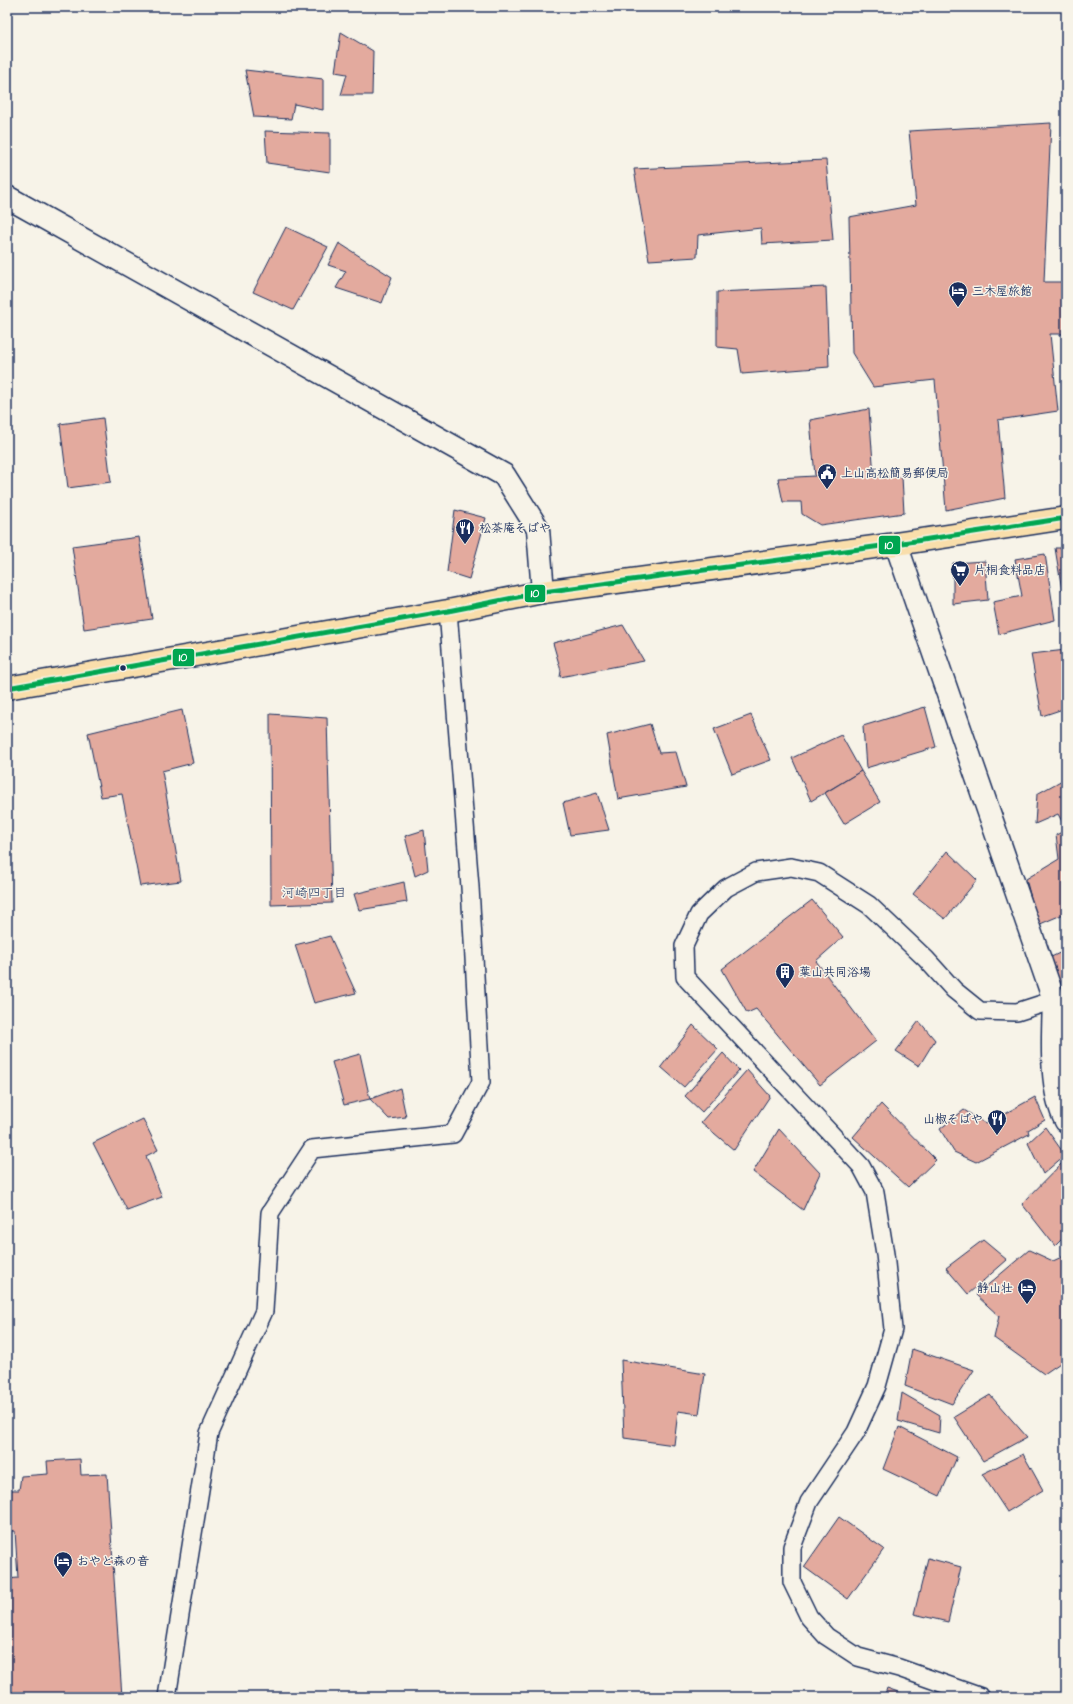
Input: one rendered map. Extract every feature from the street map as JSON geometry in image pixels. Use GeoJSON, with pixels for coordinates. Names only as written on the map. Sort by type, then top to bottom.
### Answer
{"type":"FeatureCollection","features":[{"type":"Feature","properties":{"kind":"highway"},"geometry":{"type":"LineString","coordinates":[[7,688],[448,611],[543,592],[896,544],[1066,518]]}},
{"type":"Feature","properties":{"kind":"street"},"geometry":{"type":"LineString","coordinates":[[7,197],[504,475],[538,529],[543,592]]}},
{"type":"Feature","properties":{"kind":"street"},"geometry":{"type":"LineString","coordinates":[[896,544],[1054,1000],[1052,1049],[1056,1090],[1066,1121]]}},
{"type":"Feature","properties":{"kind":"lane"},"geometry":{"type":"LineString","coordinates":[[167,1697],[209,1433],[264,1311],[270,1213],[312,1149],[453,1134],[481,1082],[470,887],[448,611]]}},
{"type":"Feature","properties":{"kind":"lane"},"geometry":{"type":"LineString","coordinates":[[981,1697],[899,1668],[858,1657],[826,1636],[809,1617],[792,1582],[792,1547],[809,1502],[856,1432],[877,1386],[893,1329],[885,1254],[875,1192],[861,1166],[685,977],[684,946],[699,914],[726,888],[756,872],[791,867],[819,874],[869,905],[926,959],[954,990],[980,1011],[1017,1012],[1054,1000]]}},
{"type":"Feature","properties":{"kind":"building"},"geometry":{"type":"Polygon","coordinates":[[[341,32],[373,51],[372,95],[341,95],[347,74],[335,72],[341,32]]]}},
{"type":"Feature","properties":{"kind":"building"},"geometry":{"type":"Polygon","coordinates":[[[245,70],[323,79],[323,110],[294,104],[291,119],[254,117],[245,70]]]}},
{"type":"Feature","properties":{"kind":"building","name":"三木屋旅館"},"geometry":{"type":"Polygon","coordinates":[[[1051,123],[1044,282],[1066,282],[1066,334],[1050,334],[1058,411],[998,420],[1005,498],[946,510],[935,380],[873,387],[852,353],[849,217],[916,205],[909,131],[1051,123]]]}},
{"type":"Feature","properties":{"kind":"building"},"geometry":{"type":"Polygon","coordinates":[[[265,131],[330,133],[330,172],[267,163],[265,131]]]}},
{"type":"Feature","properties":{"kind":"building"},"geometry":{"type":"Polygon","coordinates":[[[826,160],[833,240],[762,244],[761,228],[698,235],[697,257],[649,260],[634,169],[826,160]]]}},
{"type":"Feature","properties":{"kind":"building"},"geometry":{"type":"Polygon","coordinates":[[[286,227],[328,247],[293,310],[253,292],[286,227]]]}},
{"type":"Feature","properties":{"kind":"building"},"geometry":{"type":"Polygon","coordinates":[[[339,243],[392,277],[382,303],[336,288],[346,271],[328,265],[339,243]]]}},
{"type":"Feature","properties":{"kind":"building"},"geometry":{"type":"Polygon","coordinates":[[[826,287],[829,367],[742,374],[738,349],[717,347],[717,292],[826,287]]]}},
{"type":"Feature","properties":{"kind":"building"},"geometry":{"type":"Polygon","coordinates":[[[869,409],[874,476],[902,477],[904,513],[820,525],[802,514],[801,502],[783,502],[778,478],[815,476],[810,420],[869,409]]]}},
{"type":"Feature","properties":{"kind":"building"},"geometry":{"type":"Polygon","coordinates":[[[103,418],[111,482],[68,488],[60,424],[103,418]]]}},
{"type":"Feature","properties":{"kind":"building","name":"松茶庵そばや"},"geometry":{"type":"Polygon","coordinates":[[[455,510],[486,518],[469,579],[447,572],[455,510]]]}},
{"type":"Feature","properties":{"kind":"building"},"geometry":{"type":"Polygon","coordinates":[[[139,537],[152,619],[84,629],[72,546],[139,537]]]}},
{"type":"Feature","properties":{"kind":"building"},"geometry":{"type":"Polygon","coordinates":[[[1055,548],[1066,548],[1066,590],[1062,590],[1055,548]]]}},
{"type":"Feature","properties":{"kind":"building"},"geometry":{"type":"Polygon","coordinates":[[[1045,554],[1055,620],[999,634],[993,602],[1022,596],[1015,559],[1045,554]]]}},
{"type":"Feature","properties":{"kind":"building"},"geometry":{"type":"Polygon","coordinates":[[[985,561],[988,600],[953,604],[953,563],[985,561]]]}},
{"type":"Feature","properties":{"kind":"building"},"geometry":{"type":"Polygon","coordinates":[[[623,625],[644,661],[560,677],[561,671],[553,643],[623,625]]]}},
{"type":"Feature","properties":{"kind":"building"},"geometry":{"type":"Polygon","coordinates":[[[1066,650],[1066,708],[1042,716],[1031,654],[1066,650]]]}},
{"type":"Feature","properties":{"kind":"building"},"geometry":{"type":"Polygon","coordinates":[[[925,707],[936,747],[866,768],[863,726],[925,707]]]}},
{"type":"Feature","properties":{"kind":"building"},"geometry":{"type":"Polygon","coordinates":[[[182,710],[193,763],[162,771],[181,881],[140,886],[122,794],[101,797],[88,733],[182,710]]]}},
{"type":"Feature","properties":{"kind":"building"},"geometry":{"type":"Polygon","coordinates":[[[270,714],[327,718],[332,903],[271,905],[270,714]]]}},
{"type":"Feature","properties":{"kind":"building"},"geometry":{"type":"Polygon","coordinates":[[[751,715],[771,760],[732,774],[714,729],[751,715]]]}},
{"type":"Feature","properties":{"kind":"building"},"geometry":{"type":"Polygon","coordinates":[[[650,724],[659,753],[676,752],[686,787],[618,799],[607,735],[650,724]]]}},
{"type":"Feature","properties":{"kind":"building"},"geometry":{"type":"Polygon","coordinates":[[[841,735],[861,771],[811,801],[792,758],[841,735]]]}},
{"type":"Feature","properties":{"kind":"building"},"geometry":{"type":"Polygon","coordinates":[[[861,771],[880,802],[844,824],[825,793],[861,771]]]}},
{"type":"Feature","properties":{"kind":"building"},"geometry":{"type":"Polygon","coordinates":[[[1066,778],[1066,829],[1058,814],[1035,824],[1037,794],[1066,778]]]}},
{"type":"Feature","properties":{"kind":"building"},"geometry":{"type":"Polygon","coordinates":[[[597,793],[609,830],[570,835],[563,803],[597,793]]]}},
{"type":"Feature","properties":{"kind":"building"},"geometry":{"type":"Polygon","coordinates":[[[424,830],[428,870],[415,876],[405,836],[424,830]]]}},
{"type":"Feature","properties":{"kind":"building"},"geometry":{"type":"Polygon","coordinates":[[[1066,830],[1066,913],[1038,925],[1026,879],[1059,859],[1056,835],[1066,830]]]}},
{"type":"Feature","properties":{"kind":"building"},"geometry":{"type":"Polygon","coordinates":[[[947,851],[977,880],[945,919],[913,894],[947,851]]]}},
{"type":"Feature","properties":{"kind":"building"},"geometry":{"type":"Polygon","coordinates":[[[404,882],[407,902],[359,910],[354,894],[404,882]]]}},
{"type":"Feature","properties":{"kind":"building","name":"葉山共同浴場"},"geometry":{"type":"Polygon","coordinates":[[[812,900],[843,937],[816,961],[876,1041],[820,1085],[756,1009],[747,1013],[722,969],[812,900]]]}},
{"type":"Feature","properties":{"kind":"building"},"geometry":{"type":"Polygon","coordinates":[[[330,936],[356,993],[314,1003],[295,945],[330,936]]]}},
{"type":"Feature","properties":{"kind":"building"},"geometry":{"type":"Polygon","coordinates":[[[1066,950],[1066,1017],[1047,959],[1066,950]]]}},
{"type":"Feature","properties":{"kind":"building"},"geometry":{"type":"Polygon","coordinates":[[[919,1021],[935,1040],[919,1066],[896,1051],[919,1021]]]}},
{"type":"Feature","properties":{"kind":"building"},"geometry":{"type":"Polygon","coordinates":[[[693,1025],[718,1049],[684,1087],[661,1067],[693,1025]]]}},
{"type":"Feature","properties":{"kind":"building"},"geometry":{"type":"Polygon","coordinates":[[[723,1053],[739,1070],[702,1112],[685,1096],[723,1053]]]}},
{"type":"Feature","properties":{"kind":"building"},"geometry":{"type":"Polygon","coordinates":[[[360,1054],[370,1099],[344,1105],[332,1062],[360,1054]]]}},
{"type":"Feature","properties":{"kind":"building"},"geometry":{"type":"Polygon","coordinates":[[[747,1070],[770,1096],[734,1150],[701,1122],[747,1070]]]}},
{"type":"Feature","properties":{"kind":"building"},"geometry":{"type":"Polygon","coordinates":[[[400,1088],[406,1117],[389,1119],[370,1099],[400,1088]]]}},
{"type":"Feature","properties":{"kind":"building"},"geometry":{"type":"Polygon","coordinates":[[[1035,1097],[1045,1120],[1028,1130],[1029,1134],[976,1162],[954,1152],[940,1129],[964,1110],[986,1124],[1035,1097]]]}},
{"type":"Feature","properties":{"kind":"building"},"geometry":{"type":"Polygon","coordinates":[[[881,1104],[936,1160],[908,1187],[853,1137],[881,1104]]]}},
{"type":"Feature","properties":{"kind":"building"},"geometry":{"type":"Polygon","coordinates":[[[143,1119],[158,1150],[146,1156],[162,1197],[127,1210],[93,1143],[143,1119]]]}},
{"type":"Feature","properties":{"kind":"building"},"geometry":{"type":"Polygon","coordinates":[[[1045,1127],[1065,1155],[1043,1174],[1028,1143],[1045,1127]]]}},
{"type":"Feature","properties":{"kind":"building"},"geometry":{"type":"Polygon","coordinates":[[[779,1129],[820,1173],[803,1210],[753,1172],[779,1129]]]}},
{"type":"Feature","properties":{"kind":"building"},"geometry":{"type":"Polygon","coordinates":[[[1065,1160],[1066,1235],[1055,1246],[1022,1204],[1065,1160]]]}},
{"type":"Feature","properties":{"kind":"building"},"geometry":{"type":"Polygon","coordinates":[[[983,1240],[1007,1260],[968,1294],[946,1268],[983,1240]]]}},
{"type":"Feature","properties":{"kind":"building","name":"静山壮"},"geometry":{"type":"Polygon","coordinates":[[[1029,1250],[1053,1261],[1066,1255],[1066,1359],[1044,1374],[994,1338],[999,1316],[976,1295],[1029,1250]]]}},
{"type":"Feature","properties":{"kind":"building"},"geometry":{"type":"Polygon","coordinates":[[[912,1349],[974,1370],[952,1404],[905,1386],[912,1349]]]}},
{"type":"Feature","properties":{"kind":"building"},"geometry":{"type":"Polygon","coordinates":[[[621,1360],[705,1374],[699,1414],[678,1411],[674,1445],[624,1438],[621,1360]]]}},
{"type":"Feature","properties":{"kind":"building"},"geometry":{"type":"Polygon","coordinates":[[[902,1393],[940,1415],[939,1433],[898,1421],[902,1393]]]}},
{"type":"Feature","properties":{"kind":"building"},"geometry":{"type":"Polygon","coordinates":[[[990,1395],[1027,1437],[983,1461],[954,1417],[990,1395]]]}},
{"type":"Feature","properties":{"kind":"building"},"geometry":{"type":"Polygon","coordinates":[[[899,1427],[957,1457],[940,1496],[883,1469],[899,1427]]]}},
{"type":"Feature","properties":{"kind":"building"},"geometry":{"type":"Polygon","coordinates":[[[1023,1454],[1043,1490],[1007,1512],[982,1474],[1023,1454]]]}},
{"type":"Feature","properties":{"kind":"building","name":"おやど森の音"},"geometry":{"type":"Polygon","coordinates":[[[80,1459],[81,1475],[107,1474],[122,1697],[7,1697],[7,1579],[18,1578],[15,1531],[7,1531],[7,1490],[19,1490],[21,1476],[48,1474],[47,1461],[80,1459]]]}},
{"type":"Feature","properties":{"kind":"building"},"geometry":{"type":"Polygon","coordinates":[[[839,1517],[884,1549],[848,1599],[804,1567],[839,1517]]]}},
{"type":"Feature","properties":{"kind":"building"},"geometry":{"type":"Polygon","coordinates":[[[928,1558],[961,1567],[948,1622],[914,1614],[928,1558]]]}},
{"type":"Feature","properties":{"kind":"building"},"geometry":{"type":"Polygon","coordinates":[[[887,1688],[912,1697],[884,1697],[887,1688]]]}},
{"type":"Feature","properties":{"kind":"transit line","name":"10"},"geometry":{"type":"LineString","coordinates":[[7,688],[448,611],[543,592],[896,544],[1066,518]]}},
{"type":"Feature","properties":{"kind":"place","name":"三木屋旅館"},"geometry":{"type":"Point","coordinates":[958,308]}},
{"type":"Feature","properties":{"kind":"place","name":"上山高松簡易郵便局"},"geometry":{"type":"Point","coordinates":[827,490]}},
{"type":"Feature","properties":{"kind":"place","name":"松茶庵そばや"},"geometry":{"type":"Point","coordinates":[465,545]}},
{"type":"Feature","properties":{"kind":"place","name":"片桐食料品店"},"geometry":{"type":"Point","coordinates":[960,587]}},
{"type":"Feature","properties":{"kind":"place","name":"葉山共同浴場"},"geometry":{"type":"Point","coordinates":[785,989]}},
{"type":"Feature","properties":{"kind":"place","name":"山椒そばや"},"geometry":{"type":"Point","coordinates":[997,1136]}},
{"type":"Feature","properties":{"kind":"place","name":"静山壮"},"geometry":{"type":"Point","coordinates":[1027,1305]}},
{"type":"Feature","properties":{"kind":"place","name":"おやど森の音"},"geometry":{"type":"Point","coordinates":[63,1578]}},
{"type":"Feature","properties":{"kind":"district","name":"河崎四丁目"},"geometry":{"type":"Point","coordinates":[314,892]}}]}
